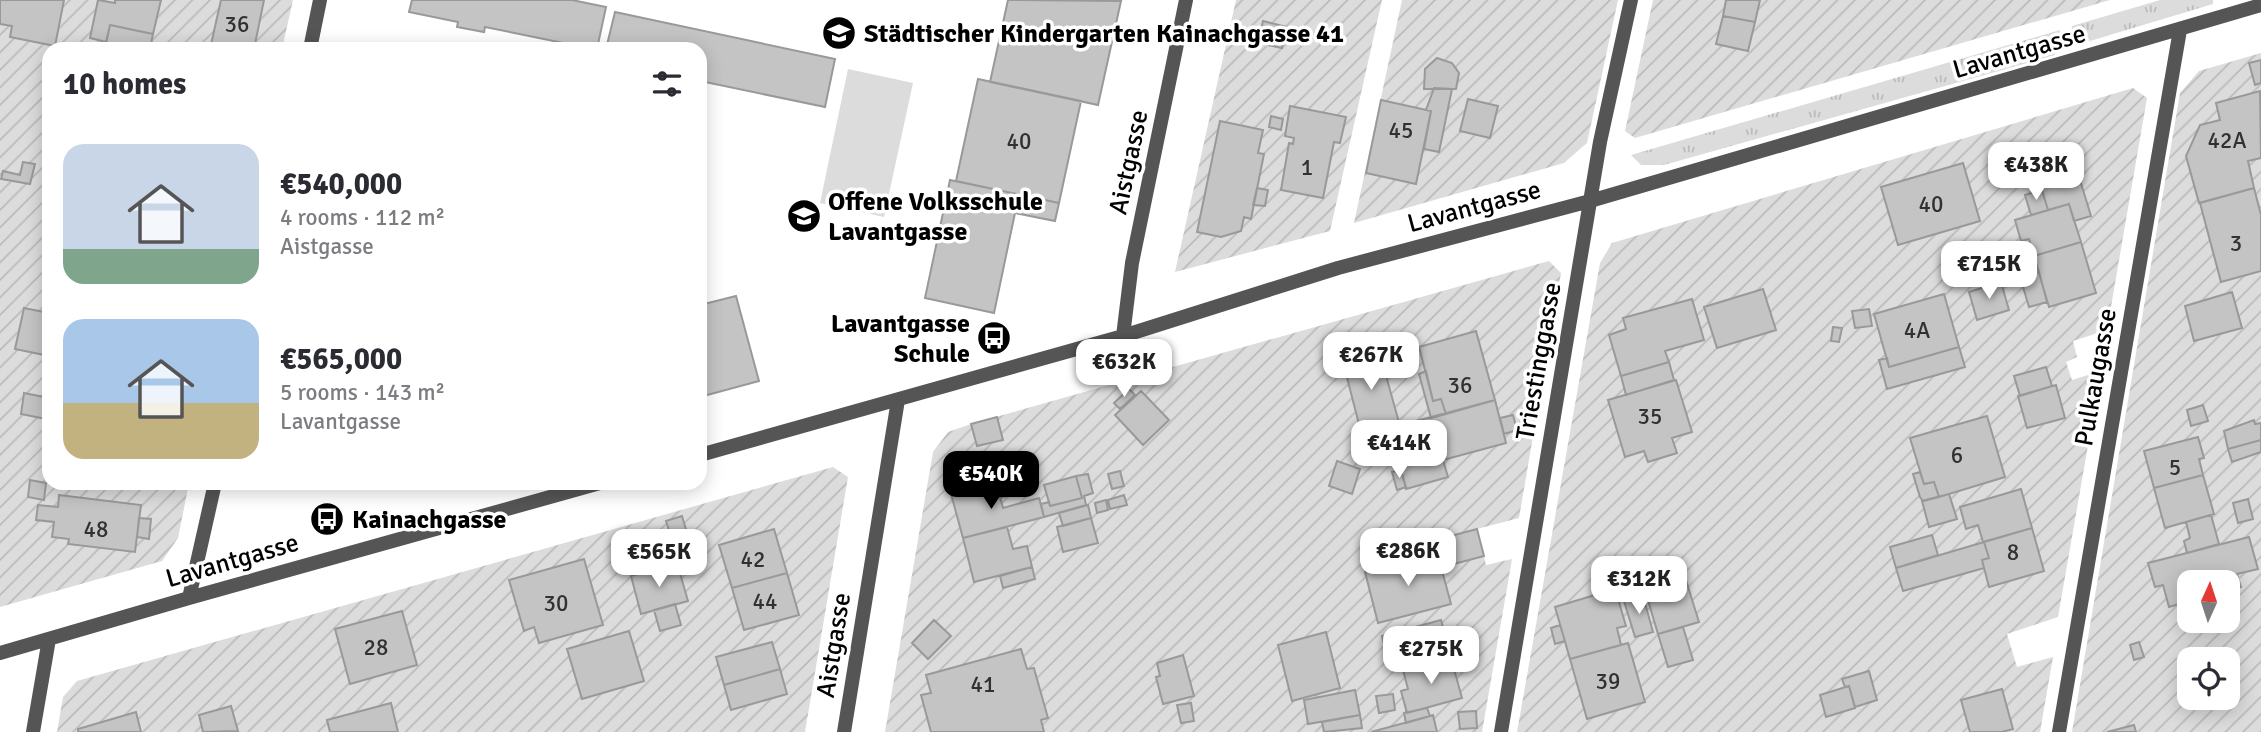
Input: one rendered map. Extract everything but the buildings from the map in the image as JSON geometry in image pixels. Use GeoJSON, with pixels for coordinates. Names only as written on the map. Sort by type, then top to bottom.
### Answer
{"type":"FeatureCollection","features":[{"type":"Feature","properties":{"kind":"street"},"geometry":{"type":"LineString","coordinates":[[311,42],[320,0]]}},
{"type":"Feature","properties":{"kind":"street","name":"Aistgasse"},"geometry":{"type":"LineString","coordinates":[[1123,336],[1132,262],[1186,0]]}},
{"type":"Feature","properties":{"kind":"street","name":"Triestinggasse"},"geometry":{"type":"LineString","coordinates":[[1501,732],[1600,142],[1631,0]]}},
{"type":"Feature","properties":{"kind":"street","name":"Lavantgasse"},"geometry":{"type":"LineString","coordinates":[[707,453],[1123,336],[1338,268],[1590,201],[2261,5]]}},
{"type":"Feature","properties":{"kind":"street","name":"Pulkaugasse"},"geometry":{"type":"LineString","coordinates":[[2059,732],[2180,30]]}},
{"type":"Feature","properties":{"kind":"street","name":"Aistgasse"},"geometry":{"type":"LineString","coordinates":[[844,732],[898,400]]}},
{"type":"Feature","properties":{"kind":"street"},"geometry":{"type":"LineString","coordinates":[[189,598],[213,490]]}},
{"type":"Feature","properties":{"kind":"street","name":"Lavantgasse"},"geometry":{"type":"LineString","coordinates":[[0,653],[575,490]]}},
{"type":"Feature","properties":{"kind":"street"},"geometry":{"type":"LineString","coordinates":[[33,732],[49,639]]}},
{"type":"Feature","properties":{"kind":"green space"},"geometry":{"type":"Polygon","coordinates":[[[0,0],[293,0],[284,42],[42,42],[42,490],[188,490],[178,538],[162,561],[0,607],[0,0]]]}},
{"type":"Feature","properties":{"kind":"green space"},"geometry":{"type":"Polygon","coordinates":[[[1236,0],[1382,0],[1330,231],[1175,272],[1236,0]]]}},
{"type":"Feature","properties":{"kind":"green space"},"geometry":{"type":"Polygon","coordinates":[[[1402,0],[1618,0],[1587,143],[1564,163],[1354,223],[1402,0]]]}},
{"type":"Feature","properties":{"kind":"green space"},"geometry":{"type":"Polygon","coordinates":[[[1653,0],[2110,0],[1635,138],[1625,131],[1653,0]]]}},
{"type":"Feature","properties":{"kind":"green space"},"geometry":{"type":"Polygon","coordinates":[[[2160,0],[2213,0],[2213,4],[2070,47],[2072,26],[2160,0]]]}},
{"type":"Feature","properties":{"kind":"green space"},"geometry":{"type":"Polygon","coordinates":[[[2060,30],[2055,55],[1664,165],[1641,165],[1631,155],[2060,30]]]}},
{"type":"Feature","properties":{"kind":"green space"},"geometry":{"type":"Polygon","coordinates":[[[2261,53],[2261,732],[2072,732],[2180,93],[2199,71],[2261,53]]]}},
{"type":"Feature","properties":{"kind":"green space"},"geometry":{"type":"Polygon","coordinates":[[[848,69],[913,83],[884,217],[820,203],[848,69]]]}},
{"type":"Feature","properties":{"kind":"green space"},"geometry":{"type":"Polygon","coordinates":[[[2133,88],[2147,98],[2107,330],[2073,341],[2077,357],[2066,362],[2072,380],[2101,371],[2058,617],[2007,634],[2017,667],[2053,657],[2040,732],[1517,732],[1600,263],[1612,243],[2133,88]]]}},
{"type":"Feature","properties":{"kind":"green space"},"geometry":{"type":"Polygon","coordinates":[[[1549,261],[1561,273],[1519,518],[1477,529],[1486,565],[1512,559],[1482,732],[885,732],[933,452],[948,432],[1549,261]]]}},
{"type":"Feature","properties":{"kind":"green space"},"geometry":{"type":"Polygon","coordinates":[[[833,467],[848,477],[805,732],[57,732],[63,697],[77,681],[833,467]]]}},
{"type":"Feature","properties":{"kind":"place","name":"Städtischer Kindergarten Kainachgasse 41"},"geometry":{"type":"Point","coordinates":[839,33]}},
{"type":"Feature","properties":{"kind":"place","name":"Offene Volksschule Lavantgasse"},"geometry":{"type":"Point","coordinates":[804,216]}},
{"type":"Feature","properties":{"kind":"place","name":"Lavantgasse Schule"},"geometry":{"type":"Point","coordinates":[994,338]}},
{"type":"Feature","properties":{"kind":"place","name":"Kainachgasse"},"geometry":{"type":"Point","coordinates":[327,519]}}]}
